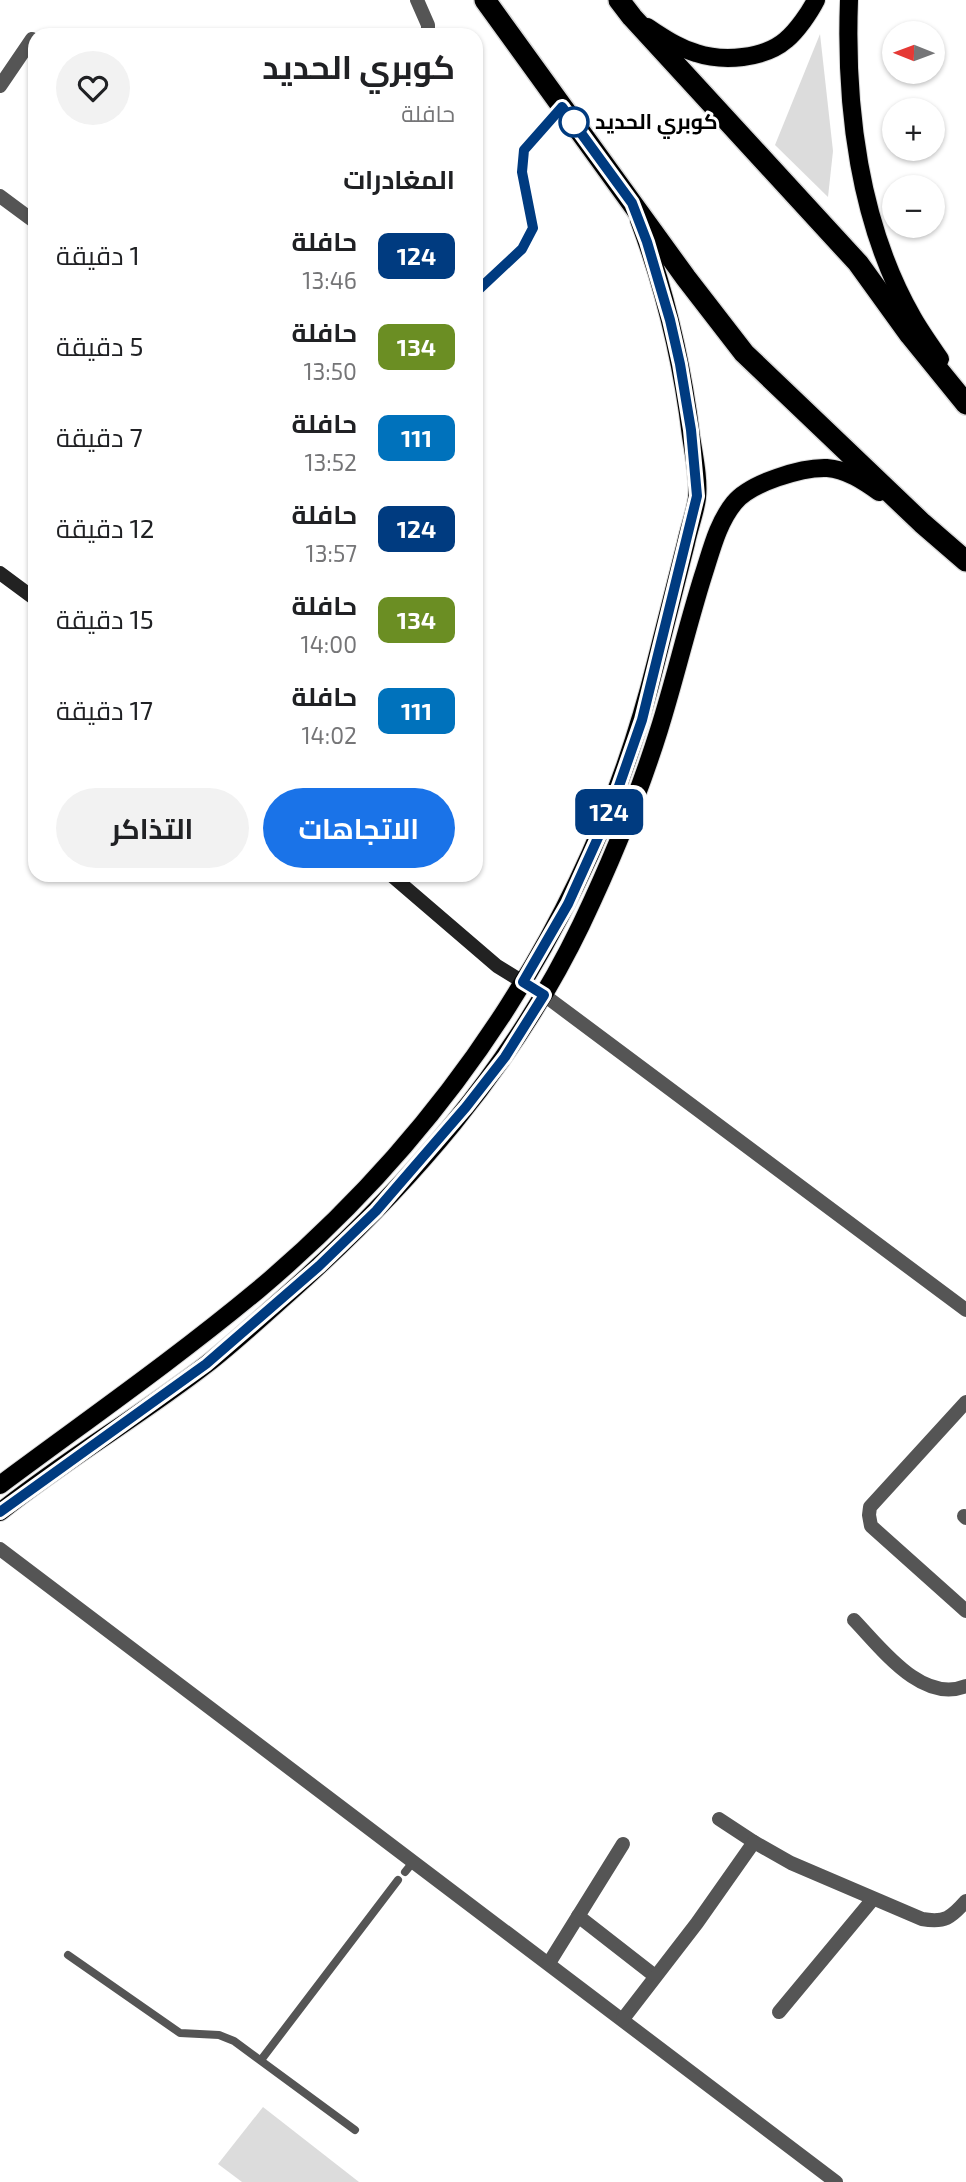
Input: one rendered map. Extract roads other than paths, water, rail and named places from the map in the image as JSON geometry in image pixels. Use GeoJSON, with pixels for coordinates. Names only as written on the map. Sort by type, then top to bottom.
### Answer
{"type":"FeatureCollection","features":[{"type":"Feature","properties":{"kind":"highway"},"geometry":{"type":"LineString","coordinates":[[485,0],[685,278],[744,353],[922,523],[966,561]]}},
{"type":"Feature","properties":{"kind":"highway"},"geometry":{"type":"LineString","coordinates":[[625,8],[858,263],[911,335],[966,402]]}},
{"type":"Feature","properties":{"kind":"main road"},"geometry":{"type":"LineString","coordinates":[[625,8],[681,48],[716,58],[734,58],[752,55],[786,40],[816,0]]}},
{"type":"Feature","properties":{"kind":"main road"},"geometry":{"type":"LineString","coordinates":[[849,0],[848,48],[854,132],[871,212],[889,267],[909,310],[966,402]]}},
{"type":"Feature","properties":{"kind":"main road"},"geometry":{"type":"LineString","coordinates":[[0,1485],[181,1351],[306,1247],[402,1147],[486,1042],[568,904],[611,809],[642,720],[697,496],[691,430],[680,364],[659,281],[632,203]]}},
{"type":"Feature","properties":{"kind":"main road"},"geometry":{"type":"LineString","coordinates":[[0,1512],[206,1364],[319,1266],[376,1211],[466,1107],[505,1057],[544,995],[579,928],[624,827],[659,728],[683,639],[717,534],[735,501],[780,477],[805,470],[830,468],[861,479],[922,523]]}},
{"type":"Feature","properties":{"kind":"street"},"geometry":{"type":"LineString","coordinates":[[417,0],[428,28]]}},
{"type":"Feature","properties":{"kind":"street"},"geometry":{"type":"LineString","coordinates":[[0,86],[28,45]]}},
{"type":"Feature","properties":{"kind":"street"},"geometry":{"type":"LineString","coordinates":[[0,196],[28,217]]}},
{"type":"Feature","properties":{"kind":"street"},"geometry":{"type":"LineString","coordinates":[[0,573],[28,594]]}},
{"type":"Feature","properties":{"kind":"street"},"geometry":{"type":"LineString","coordinates":[[399,882],[497,966],[544,995],[966,1310]]}},
{"type":"Feature","properties":{"kind":"street"},"geometry":{"type":"LineString","coordinates":[[966,1402],[870,1507],[869,1516],[872,1526],[887,1541],[966,1611]]}},
{"type":"Feature","properties":{"kind":"street"},"geometry":{"type":"LineString","coordinates":[[0,1549],[409,1867],[549,1963],[836,2182]]}},
{"type":"Feature","properties":{"kind":"street"},"geometry":{"type":"LineString","coordinates":[[854,1620],[921,1684],[941,1690],[966,1686]]}},
{"type":"Feature","properties":{"kind":"street"},"geometry":{"type":"LineString","coordinates":[[719,1819],[791,1863],[922,1919],[935,1921],[953,1916],[966,1901]]}},
{"type":"Feature","properties":{"kind":"street"},"geometry":{"type":"LineString","coordinates":[[622,2019],[690,1932],[754,1842]]}},
{"type":"Feature","properties":{"kind":"street"},"geometry":{"type":"LineString","coordinates":[[549,1963],[623,1844]]}},
{"type":"Feature","properties":{"kind":"street"},"geometry":{"type":"LineString","coordinates":[[779,2012],[873,1899]]}},
{"type":"Feature","properties":{"kind":"street"},"geometry":{"type":"LineString","coordinates":[[578,1916],[655,1976]]}},
{"type":"Feature","properties":{"kind":"lane"},"geometry":{"type":"LineString","coordinates":[[483,285],[522,249],[533,228],[522,172],[524,150],[562,107]]}},
{"type":"Feature","properties":{"kind":"lane"},"geometry":{"type":"LineString","coordinates":[[261,2060],[398,1880]]}},
{"type":"Feature","properties":{"kind":"lane"},"geometry":{"type":"LineString","coordinates":[[68,1955],[180,2033],[219,2035],[234,2041],[355,2130]]}},
{"type":"Feature","properties":{"kind":"place","name":"كوبري الحديد"},"geometry":{"type":"Point","coordinates":[574,122]}}]}
